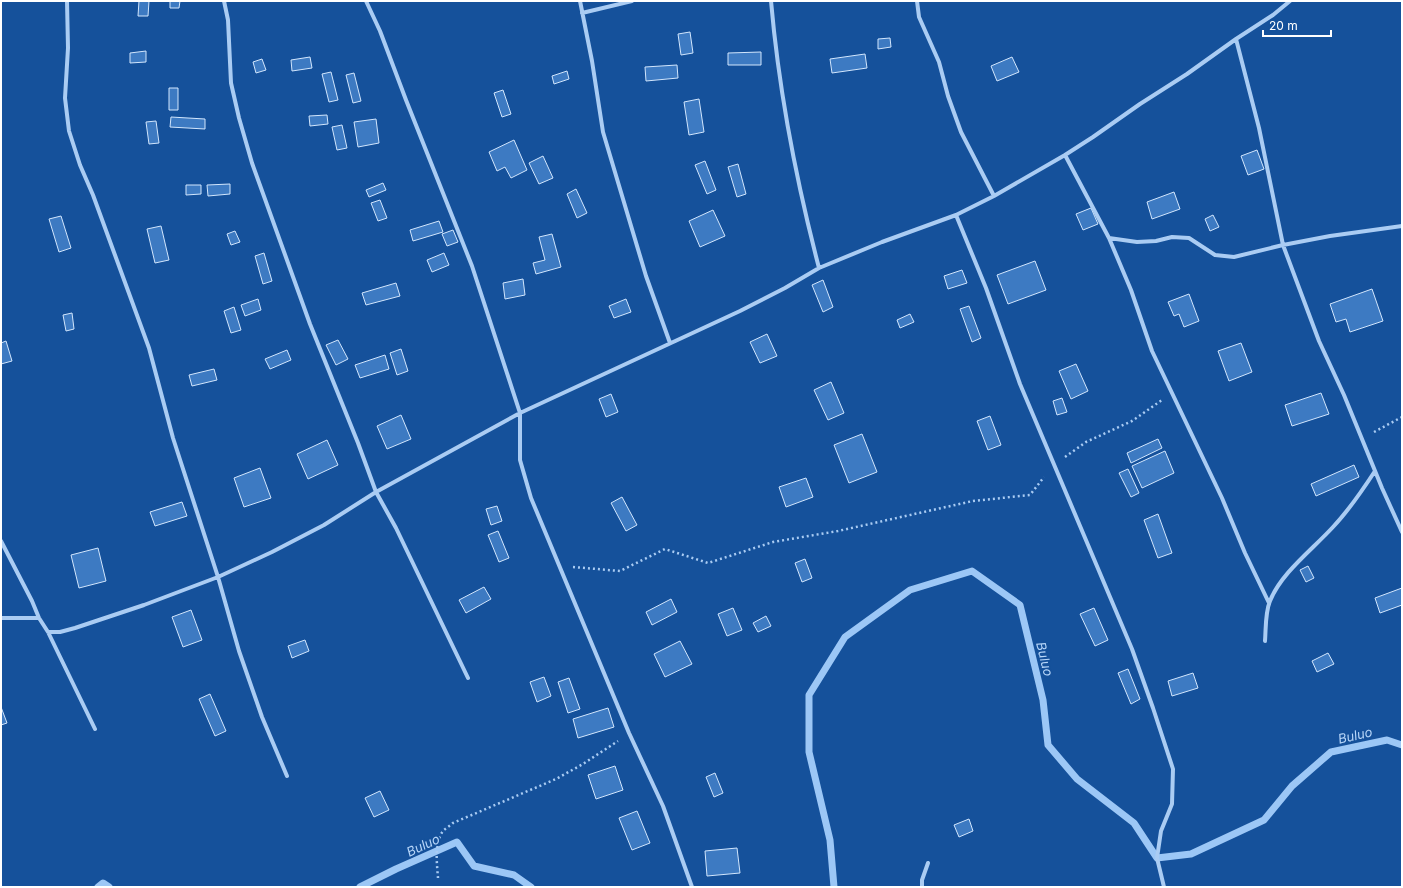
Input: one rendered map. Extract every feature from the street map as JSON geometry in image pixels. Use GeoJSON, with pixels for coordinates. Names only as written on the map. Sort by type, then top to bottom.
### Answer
{"type":"FeatureCollection","features":[{"type":"Feature","properties":{"kind":"street"},"geometry":{"type":"LineString","coordinates":[[67,1],[68,48],[65,98],[70,131],[80,166],[96,202],[149,348],[173,438],[218,577],[239,651],[262,717],[287,776]]}},
{"type":"Feature","properties":{"kind":"street"},"geometry":{"type":"LineString","coordinates":[[224,1],[228,20],[231,83],[239,118],[252,163],[310,324],[376,492],[399,535],[468,678]]}},
{"type":"Feature","properties":{"kind":"street"},"geometry":{"type":"LineString","coordinates":[[366,1],[380,31],[472,266],[520,413],[520,460],[531,498],[629,733],[663,806],[692,887]]}},
{"type":"Feature","properties":{"kind":"street"},"geometry":{"type":"LineString","coordinates":[[580,1],[592,61],[603,132],[646,276],[670,343]]}},
{"type":"Feature","properties":{"kind":"street"},"geometry":{"type":"LineString","coordinates":[[582,13],[632,1]]}},
{"type":"Feature","properties":{"kind":"street"},"geometry":{"type":"LineString","coordinates":[[771,1],[779,71],[793,160],[819,268]]}},
{"type":"Feature","properties":{"kind":"street"},"geometry":{"type":"LineString","coordinates":[[917,1],[919,17],[939,62],[948,96],[961,132],[994,196]]}},
{"type":"Feature","properties":{"kind":"street"},"geometry":{"type":"LineString","coordinates":[[48,632],[60,632],[94,622],[151,603],[218,577],[272,552],[324,525],[376,492],[520,413],[740,311],[785,288],[819,268],[956,214],[994,196],[1093,137],[1273,15],[1290,1]]}},
{"type":"Feature","properties":{"kind":"street"},"geometry":{"type":"LineString","coordinates":[[1236,39],[1259,128],[1283,245],[1319,341],[1344,395],[1361,439],[1402,532]]}},
{"type":"Feature","properties":{"kind":"street"},"geometry":{"type":"LineString","coordinates":[[1065,155],[1109,238],[1131,290],[1152,351],[1222,498],[1245,553],[1269,603]]}},
{"type":"Feature","properties":{"kind":"street"},"geometry":{"type":"LineString","coordinates":[[956,214],[986,288],[1020,384],[1132,649],[1173,769],[1172,804],[1161,832],[1157,858],[1164,887]]}},
{"type":"Feature","properties":{"kind":"street"},"geometry":{"type":"LineString","coordinates":[[1109,238],[1137,242],[1156,241],[1172,237],[1189,238],[1215,255],[1234,257],[1283,245],[1337,235],[1402,226]]}},
{"type":"Feature","properties":{"kind":"street"},"geometry":{"type":"LineString","coordinates":[[1264,641],[1269,603],[1277,587],[1324,537],[1352,504],[1375,471]]}},
{"type":"Feature","properties":{"kind":"street"},"geometry":{"type":"LineString","coordinates":[[1,541],[32,601],[39,618],[48,632],[95,729]]}},
{"type":"Feature","properties":{"kind":"street"},"geometry":{"type":"LineString","coordinates":[[1,618],[39,618]]}},
{"type":"Feature","properties":{"kind":"street"},"geometry":{"type":"LineString","coordinates":[[922,887],[922,880],[928,863]]}},
{"type":"Feature","properties":{"kind":"path"},"geometry":{"type":"LineString","coordinates":[[559,566],[620,571],[665,549],[708,563],[773,542],[838,531],[973,501],[1030,495],[1054,464],[1086,442],[1132,421],[1172,393]]}},
{"type":"Feature","properties":{"kind":"path"},"geometry":{"type":"LineString","coordinates":[[1361,439],[1402,417]]}},
{"type":"Feature","properties":{"kind":"path"},"geometry":{"type":"LineString","coordinates":[[438,878],[436,862],[439,840],[443,831],[453,823],[556,779],[583,764],[629,733]]}},
{"type":"Feature","properties":{"kind":"building"},"geometry":{"type":"Polygon","coordinates":[[[139,1],[149,1],[148,16],[138,16],[139,1]]]}},
{"type":"Feature","properties":{"kind":"building"},"geometry":{"type":"Polygon","coordinates":[[[170,1],[180,1],[179,8],[170,8],[170,1]]]}},
{"type":"Feature","properties":{"kind":"building"},"geometry":{"type":"Polygon","coordinates":[[[690,32],[693,53],[681,55],[678,34],[690,32]]]}},
{"type":"Feature","properties":{"kind":"building"},"geometry":{"type":"Polygon","coordinates":[[[890,38],[891,47],[878,49],[878,39],[890,38]]]}},
{"type":"Feature","properties":{"kind":"building"},"geometry":{"type":"Polygon","coordinates":[[[146,51],[146,62],[130,63],[130,53],[146,51]]]}},
{"type":"Feature","properties":{"kind":"building"},"geometry":{"type":"Polygon","coordinates":[[[761,52],[761,65],[728,65],[728,53],[761,52]]]}},
{"type":"Feature","properties":{"kind":"building"},"geometry":{"type":"Polygon","coordinates":[[[865,54],[867,68],[832,73],[830,59],[865,54]]]}},
{"type":"Feature","properties":{"kind":"building"},"geometry":{"type":"Polygon","coordinates":[[[310,57],[312,68],[292,71],[291,60],[310,57]]]}},
{"type":"Feature","properties":{"kind":"building"},"geometry":{"type":"Polygon","coordinates":[[[1012,57],[1019,72],[997,81],[991,66],[1012,57]]]}},
{"type":"Feature","properties":{"kind":"building"},"geometry":{"type":"Polygon","coordinates":[[[262,59],[266,70],[256,73],[253,62],[262,59]]]}},
{"type":"Feature","properties":{"kind":"building"},"geometry":{"type":"Polygon","coordinates":[[[677,65],[678,78],[646,81],[645,67],[677,65]]]}},
{"type":"Feature","properties":{"kind":"building"},"geometry":{"type":"Polygon","coordinates":[[[567,71],[569,79],[554,84],[552,76],[567,71]]]}},
{"type":"Feature","properties":{"kind":"building"},"geometry":{"type":"Polygon","coordinates":[[[331,72],[338,100],[329,102],[322,74],[331,72]]]}},
{"type":"Feature","properties":{"kind":"building"},"geometry":{"type":"Polygon","coordinates":[[[354,73],[361,101],[353,103],[346,75],[354,73]]]}},
{"type":"Feature","properties":{"kind":"building"},"geometry":{"type":"Polygon","coordinates":[[[169,88],[178,88],[178,110],[169,110],[169,88]]]}},
{"type":"Feature","properties":{"kind":"building"},"geometry":{"type":"Polygon","coordinates":[[[503,90],[511,114],[502,117],[494,93],[503,90]]]}},
{"type":"Feature","properties":{"kind":"building"},"geometry":{"type":"Polygon","coordinates":[[[699,99],[704,132],[689,135],[684,102],[699,99]]]}},
{"type":"Feature","properties":{"kind":"building"},"geometry":{"type":"Polygon","coordinates":[[[327,115],[328,124],[310,126],[309,116],[327,115]]]}},
{"type":"Feature","properties":{"kind":"building"},"geometry":{"type":"Polygon","coordinates":[[[171,117],[205,119],[205,129],[170,127],[171,117]]]}},
{"type":"Feature","properties":{"kind":"building"},"geometry":{"type":"Polygon","coordinates":[[[376,119],[379,143],[358,147],[354,122],[376,119]]]}},
{"type":"Feature","properties":{"kind":"building"},"geometry":{"type":"Polygon","coordinates":[[[156,121],[159,143],[149,144],[146,122],[156,121]]]}},
{"type":"Feature","properties":{"kind":"building"},"geometry":{"type":"Polygon","coordinates":[[[342,125],[347,148],[337,150],[332,127],[342,125]]]}},
{"type":"Feature","properties":{"kind":"building"},"geometry":{"type":"Polygon","coordinates":[[[514,140],[527,170],[511,178],[505,167],[497,171],[489,152],[514,140]]]}},
{"type":"Feature","properties":{"kind":"building"},"geometry":{"type":"Polygon","coordinates":[[[1257,150],[1264,169],[1248,175],[1241,156],[1257,150]]]}},
{"type":"Feature","properties":{"kind":"building"},"geometry":{"type":"Polygon","coordinates":[[[543,156],[553,178],[539,184],[529,163],[543,156]]]}},
{"type":"Feature","properties":{"kind":"building"},"geometry":{"type":"Polygon","coordinates":[[[705,161],[716,190],[707,194],[695,165],[705,161]]]}},
{"type":"Feature","properties":{"kind":"building"},"geometry":{"type":"Polygon","coordinates":[[[738,164],[746,194],[737,197],[728,167],[738,164]]]}},
{"type":"Feature","properties":{"kind":"building"},"geometry":{"type":"Polygon","coordinates":[[[383,183],[386,190],[369,197],[366,190],[383,183]]]}},
{"type":"Feature","properties":{"kind":"building"},"geometry":{"type":"Polygon","coordinates":[[[230,184],[230,194],[208,196],[207,185],[230,184]]]}},
{"type":"Feature","properties":{"kind":"building"},"geometry":{"type":"Polygon","coordinates":[[[186,185],[201,185],[201,194],[186,195],[186,185]]]}},
{"type":"Feature","properties":{"kind":"building"},"geometry":{"type":"Polygon","coordinates":[[[576,189],[587,213],[577,218],[567,194],[576,189]]]}},
{"type":"Feature","properties":{"kind":"building"},"geometry":{"type":"Polygon","coordinates":[[[1174,192],[1180,209],[1152,219],[1147,202],[1174,192]]]}},
{"type":"Feature","properties":{"kind":"building"},"geometry":{"type":"Polygon","coordinates":[[[380,200],[387,218],[378,221],[371,203],[380,200]]]}},
{"type":"Feature","properties":{"kind":"building"},"geometry":{"type":"Polygon","coordinates":[[[1091,208],[1098,224],[1083,230],[1076,214],[1091,208]]]}},
{"type":"Feature","properties":{"kind":"building"},"geometry":{"type":"Polygon","coordinates":[[[713,210],[725,236],[700,247],[689,221],[713,210]]]}},
{"type":"Feature","properties":{"kind":"building"},"geometry":{"type":"Polygon","coordinates":[[[1213,215],[1219,227],[1210,231],[1205,219],[1213,215]]]}},
{"type":"Feature","properties":{"kind":"building"},"geometry":{"type":"Polygon","coordinates":[[[61,216],[71,248],[59,252],[49,219],[61,216]]]}},
{"type":"Feature","properties":{"kind":"building"},"geometry":{"type":"Polygon","coordinates":[[[439,221],[443,232],[413,241],[410,230],[439,221]]]}},
{"type":"Feature","properties":{"kind":"building"},"geometry":{"type":"Polygon","coordinates":[[[161,226],[169,260],[155,263],[147,229],[161,226]]]}},
{"type":"Feature","properties":{"kind":"building"},"geometry":{"type":"Polygon","coordinates":[[[453,230],[458,242],[447,246],[442,234],[453,230]]]}},
{"type":"Feature","properties":{"kind":"building"},"geometry":{"type":"Polygon","coordinates":[[[235,231],[240,242],[231,245],[227,234],[235,231]]]}},
{"type":"Feature","properties":{"kind":"building"},"geometry":{"type":"Polygon","coordinates":[[[552,234],[561,267],[536,274],[533,263],[545,260],[539,237],[552,234]]]}},
{"type":"Feature","properties":{"kind":"building"},"geometry":{"type":"Polygon","coordinates":[[[264,253],[272,281],[263,284],[255,256],[264,253]]]}},
{"type":"Feature","properties":{"kind":"building"},"geometry":{"type":"Polygon","coordinates":[[[444,253],[449,265],[432,272],[427,260],[444,253]]]}},
{"type":"Feature","properties":{"kind":"building"},"geometry":{"type":"Polygon","coordinates":[[[1035,261],[1046,290],[1008,304],[997,275],[1035,261]]]}},
{"type":"Feature","properties":{"kind":"building"},"geometry":{"type":"Polygon","coordinates":[[[962,270],[967,283],[948,289],[944,276],[962,270]]]}},
{"type":"Feature","properties":{"kind":"building"},"geometry":{"type":"Polygon","coordinates":[[[523,279],[525,295],[505,299],[503,283],[523,279]]]}},
{"type":"Feature","properties":{"kind":"building"},"geometry":{"type":"Polygon","coordinates":[[[823,280],[833,307],[823,312],[812,285],[823,280]]]}},
{"type":"Feature","properties":{"kind":"building"},"geometry":{"type":"Polygon","coordinates":[[[396,283],[400,296],[366,305],[362,293],[396,283]]]}},
{"type":"Feature","properties":{"kind":"building"},"geometry":{"type":"Polygon","coordinates":[[[1372,289],[1383,321],[1350,332],[1346,319],[1336,322],[1330,304],[1372,289]]]}},
{"type":"Feature","properties":{"kind":"building"},"geometry":{"type":"Polygon","coordinates":[[[1189,294],[1199,321],[1184,327],[1179,314],[1174,316],[1168,302],[1189,294]]]}},
{"type":"Feature","properties":{"kind":"building"},"geometry":{"type":"Polygon","coordinates":[[[258,299],[261,310],[245,316],[241,305],[258,299]]]}},
{"type":"Feature","properties":{"kind":"building"},"geometry":{"type":"Polygon","coordinates":[[[626,299],[631,312],[614,318],[609,306],[626,299]]]}},
{"type":"Feature","properties":{"kind":"building"},"geometry":{"type":"Polygon","coordinates":[[[969,306],[981,338],[972,342],[960,309],[969,306]]]}},
{"type":"Feature","properties":{"kind":"building"},"geometry":{"type":"Polygon","coordinates":[[[234,307],[241,330],[231,333],[224,311],[234,307]]]}},
{"type":"Feature","properties":{"kind":"building"},"geometry":{"type":"Polygon","coordinates":[[[72,313],[74,329],[66,331],[63,315],[72,313]]]}},
{"type":"Feature","properties":{"kind":"building"},"geometry":{"type":"Polygon","coordinates":[[[910,314],[914,322],[900,328],[897,320],[910,314]]]}},
{"type":"Feature","properties":{"kind":"building"},"geometry":{"type":"Polygon","coordinates":[[[767,334],[777,356],[760,363],[750,342],[767,334]]]}},
{"type":"Feature","properties":{"kind":"building"},"geometry":{"type":"Polygon","coordinates":[[[338,340],[348,359],[336,365],[326,345],[338,340]]]}},
{"type":"Feature","properties":{"kind":"building"},"geometry":{"type":"Polygon","coordinates":[[[6,341],[12,361],[1,364],[1,343],[6,341]]]}},
{"type":"Feature","properties":{"kind":"building"},"geometry":{"type":"Polygon","coordinates":[[[1241,343],[1252,372],[1229,381],[1218,351],[1241,343]]]}},
{"type":"Feature","properties":{"kind":"building"},"geometry":{"type":"Polygon","coordinates":[[[401,349],[408,371],[397,375],[390,353],[401,349]]]}},
{"type":"Feature","properties":{"kind":"building"},"geometry":{"type":"Polygon","coordinates":[[[287,350],[291,360],[270,369],[265,359],[287,350]]]}},
{"type":"Feature","properties":{"kind":"building"},"geometry":{"type":"Polygon","coordinates":[[[385,355],[389,369],[360,378],[355,365],[385,355]]]}},
{"type":"Feature","properties":{"kind":"building"},"geometry":{"type":"Polygon","coordinates":[[[1076,364],[1088,391],[1071,399],[1059,371],[1076,364]]]}},
{"type":"Feature","properties":{"kind":"building"},"geometry":{"type":"Polygon","coordinates":[[[214,369],[217,380],[192,386],[189,375],[214,369]]]}},
{"type":"Feature","properties":{"kind":"building"},"geometry":{"type":"Polygon","coordinates":[[[831,382],[844,413],[828,420],[814,390],[831,382]]]}},
{"type":"Feature","properties":{"kind":"building"},"geometry":{"type":"Polygon","coordinates":[[[1321,393],[1329,414],[1292,426],[1285,405],[1321,393]]]}},
{"type":"Feature","properties":{"kind":"building"},"geometry":{"type":"Polygon","coordinates":[[[611,394],[618,412],[606,417],[599,399],[611,394]]]}},
{"type":"Feature","properties":{"kind":"building"},"geometry":{"type":"Polygon","coordinates":[[[1062,398],[1067,412],[1057,415],[1053,401],[1062,398]]]}},
{"type":"Feature","properties":{"kind":"building"},"geometry":{"type":"Polygon","coordinates":[[[401,415],[411,439],[387,449],[377,426],[401,415]]]}},
{"type":"Feature","properties":{"kind":"building"},"geometry":{"type":"Polygon","coordinates":[[[990,416],[1001,445],[988,450],[977,421],[990,416]]]}},
{"type":"Feature","properties":{"kind":"building"},"geometry":{"type":"Polygon","coordinates":[[[862,434],[877,472],[849,483],[834,445],[862,434]]]}},
{"type":"Feature","properties":{"kind":"building"},"geometry":{"type":"Polygon","coordinates":[[[1158,439],[1162,448],[1131,463],[1127,453],[1158,439]]]}},
{"type":"Feature","properties":{"kind":"building"},"geometry":{"type":"Polygon","coordinates":[[[327,440],[338,465],[308,479],[297,454],[327,440]]]}},
{"type":"Feature","properties":{"kind":"building"},"geometry":{"type":"Polygon","coordinates":[[[1165,451],[1174,473],[1142,488],[1132,466],[1165,451]]]}},
{"type":"Feature","properties":{"kind":"building"},"geometry":{"type":"Polygon","coordinates":[[[1354,465],[1359,477],[1316,496],[1311,484],[1354,465]]]}},
{"type":"Feature","properties":{"kind":"building"},"geometry":{"type":"Polygon","coordinates":[[[260,468],[271,498],[244,507],[234,478],[260,468]]]}},
{"type":"Feature","properties":{"kind":"building"},"geometry":{"type":"Polygon","coordinates":[[[1128,469],[1139,493],[1131,497],[1119,473],[1128,469]]]}},
{"type":"Feature","properties":{"kind":"building"},"geometry":{"type":"Polygon","coordinates":[[[806,478],[813,497],[786,507],[779,487],[806,478]]]}},
{"type":"Feature","properties":{"kind":"building"},"geometry":{"type":"Polygon","coordinates":[[[622,497],[637,525],[626,531],[611,503],[622,497]]]}},
{"type":"Feature","properties":{"kind":"building"},"geometry":{"type":"Polygon","coordinates":[[[182,502],[187,516],[155,526],[150,512],[182,502]]]}},
{"type":"Feature","properties":{"kind":"building"},"geometry":{"type":"Polygon","coordinates":[[[497,506],[502,521],[491,525],[486,509],[497,506]]]}},
{"type":"Feature","properties":{"kind":"building"},"geometry":{"type":"Polygon","coordinates":[[[1158,514],[1172,553],[1158,558],[1144,520],[1158,514]]]}},
{"type":"Feature","properties":{"kind":"building"},"geometry":{"type":"Polygon","coordinates":[[[498,531],[509,558],[499,562],[488,535],[498,531]]]}},
{"type":"Feature","properties":{"kind":"building"},"geometry":{"type":"Polygon","coordinates":[[[98,548],[106,581],[79,588],[71,555],[98,548]]]}},
{"type":"Feature","properties":{"kind":"building"},"geometry":{"type":"Polygon","coordinates":[[[805,559],[812,578],[802,582],[795,563],[805,559]]]}},
{"type":"Feature","properties":{"kind":"building"},"geometry":{"type":"Polygon","coordinates":[[[1308,566],[1314,578],[1306,582],[1300,570],[1308,566]]]}},
{"type":"Feature","properties":{"kind":"building"},"geometry":{"type":"Polygon","coordinates":[[[484,587],[491,599],[466,613],[459,600],[484,587]]]}},
{"type":"Feature","properties":{"kind":"building"},"geometry":{"type":"Polygon","coordinates":[[[1402,588],[1402,605],[1380,613],[1375,598],[1402,588]]]}},
{"type":"Feature","properties":{"kind":"building"},"geometry":{"type":"Polygon","coordinates":[[[671,599],[677,612],[652,625],[646,612],[671,599]]]}},
{"type":"Feature","properties":{"kind":"building"},"geometry":{"type":"Polygon","coordinates":[[[733,608],[742,630],[727,636],[718,614],[733,608]]]}},
{"type":"Feature","properties":{"kind":"building"},"geometry":{"type":"Polygon","coordinates":[[[1094,608],[1108,640],[1095,646],[1080,614],[1094,608]]]}},
{"type":"Feature","properties":{"kind":"building"},"geometry":{"type":"Polygon","coordinates":[[[191,610],[202,640],[183,647],[172,617],[191,610]]]}},
{"type":"Feature","properties":{"kind":"building"},"geometry":{"type":"Polygon","coordinates":[[[766,616],[771,626],[758,632],[753,623],[766,616]]]}},
{"type":"Feature","properties":{"kind":"building"},"geometry":{"type":"Polygon","coordinates":[[[305,640],[309,651],[292,658],[288,646],[305,640]]]}},
{"type":"Feature","properties":{"kind":"building"},"geometry":{"type":"Polygon","coordinates":[[[680,641],[692,664],[665,677],[654,654],[680,641]]]}},
{"type":"Feature","properties":{"kind":"building"},"geometry":{"type":"Polygon","coordinates":[[[1328,653],[1334,664],[1317,672],[1312,661],[1328,653]]]}},
{"type":"Feature","properties":{"kind":"building"},"geometry":{"type":"Polygon","coordinates":[[[1128,669],[1140,699],[1131,704],[1118,673],[1128,669]]]}},
{"type":"Feature","properties":{"kind":"building"},"geometry":{"type":"Polygon","coordinates":[[[1193,673],[1198,688],[1172,696],[1168,681],[1193,673]]]}},
{"type":"Feature","properties":{"kind":"building"},"geometry":{"type":"Polygon","coordinates":[[[544,677],[551,696],[537,702],[530,682],[544,677]]]}},
{"type":"Feature","properties":{"kind":"building"},"geometry":{"type":"Polygon","coordinates":[[[569,678],[580,709],[568,713],[558,682],[569,678]]]}},
{"type":"Feature","properties":{"kind":"building"},"geometry":{"type":"Polygon","coordinates":[[[210,694],[226,731],[215,736],[199,699],[210,694]]]}},
{"type":"Feature","properties":{"kind":"building"},"geometry":{"type":"Polygon","coordinates":[[[1,707],[7,723],[1,725],[1,707]]]}},
{"type":"Feature","properties":{"kind":"building"},"geometry":{"type":"Polygon","coordinates":[[[608,708],[614,727],[578,738],[573,719],[608,708]]]}},
{"type":"Feature","properties":{"kind":"building"},"geometry":{"type":"Polygon","coordinates":[[[615,766],[623,790],[596,799],[588,775],[615,766]]]}},
{"type":"Feature","properties":{"kind":"building"},"geometry":{"type":"Polygon","coordinates":[[[715,773],[723,793],[714,797],[706,777],[715,773]]]}},
{"type":"Feature","properties":{"kind":"building"},"geometry":{"type":"Polygon","coordinates":[[[380,791],[389,810],[374,817],[365,798],[380,791]]]}},
{"type":"Feature","properties":{"kind":"building"},"geometry":{"type":"Polygon","coordinates":[[[637,811],[650,843],[632,850],[619,818],[637,811]]]}},
{"type":"Feature","properties":{"kind":"building"},"geometry":{"type":"Polygon","coordinates":[[[969,819],[973,831],[959,837],[954,825],[969,819]]]}},
{"type":"Feature","properties":{"kind":"building"},"geometry":{"type":"Polygon","coordinates":[[[737,848],[740,873],[707,876],[705,851],[737,848]]]}},
{"type":"Feature","properties":{"kind":"waterway","name":"Buluo"},"geometry":{"type":"LineString","coordinates":[[834,887],[830,840],[809,752],[809,695],[845,637],[910,590],[972,571],[1020,605],[1043,700],[1048,745],[1077,779],[1134,823],[1157,858],[1191,854],[1264,820],[1292,786],[1331,752],[1387,740],[1402,745]]}},
{"type":"Feature","properties":{"kind":"waterway","name":"Buluo"},"geometry":{"type":"LineString","coordinates":[[360,887],[457,842],[474,866],[514,875],[531,887]]}},
{"type":"Feature","properties":{"kind":"waterway","name":"Buluo"},"geometry":{"type":"LineString","coordinates":[[98,887],[103,883],[109,887]]}}]}
